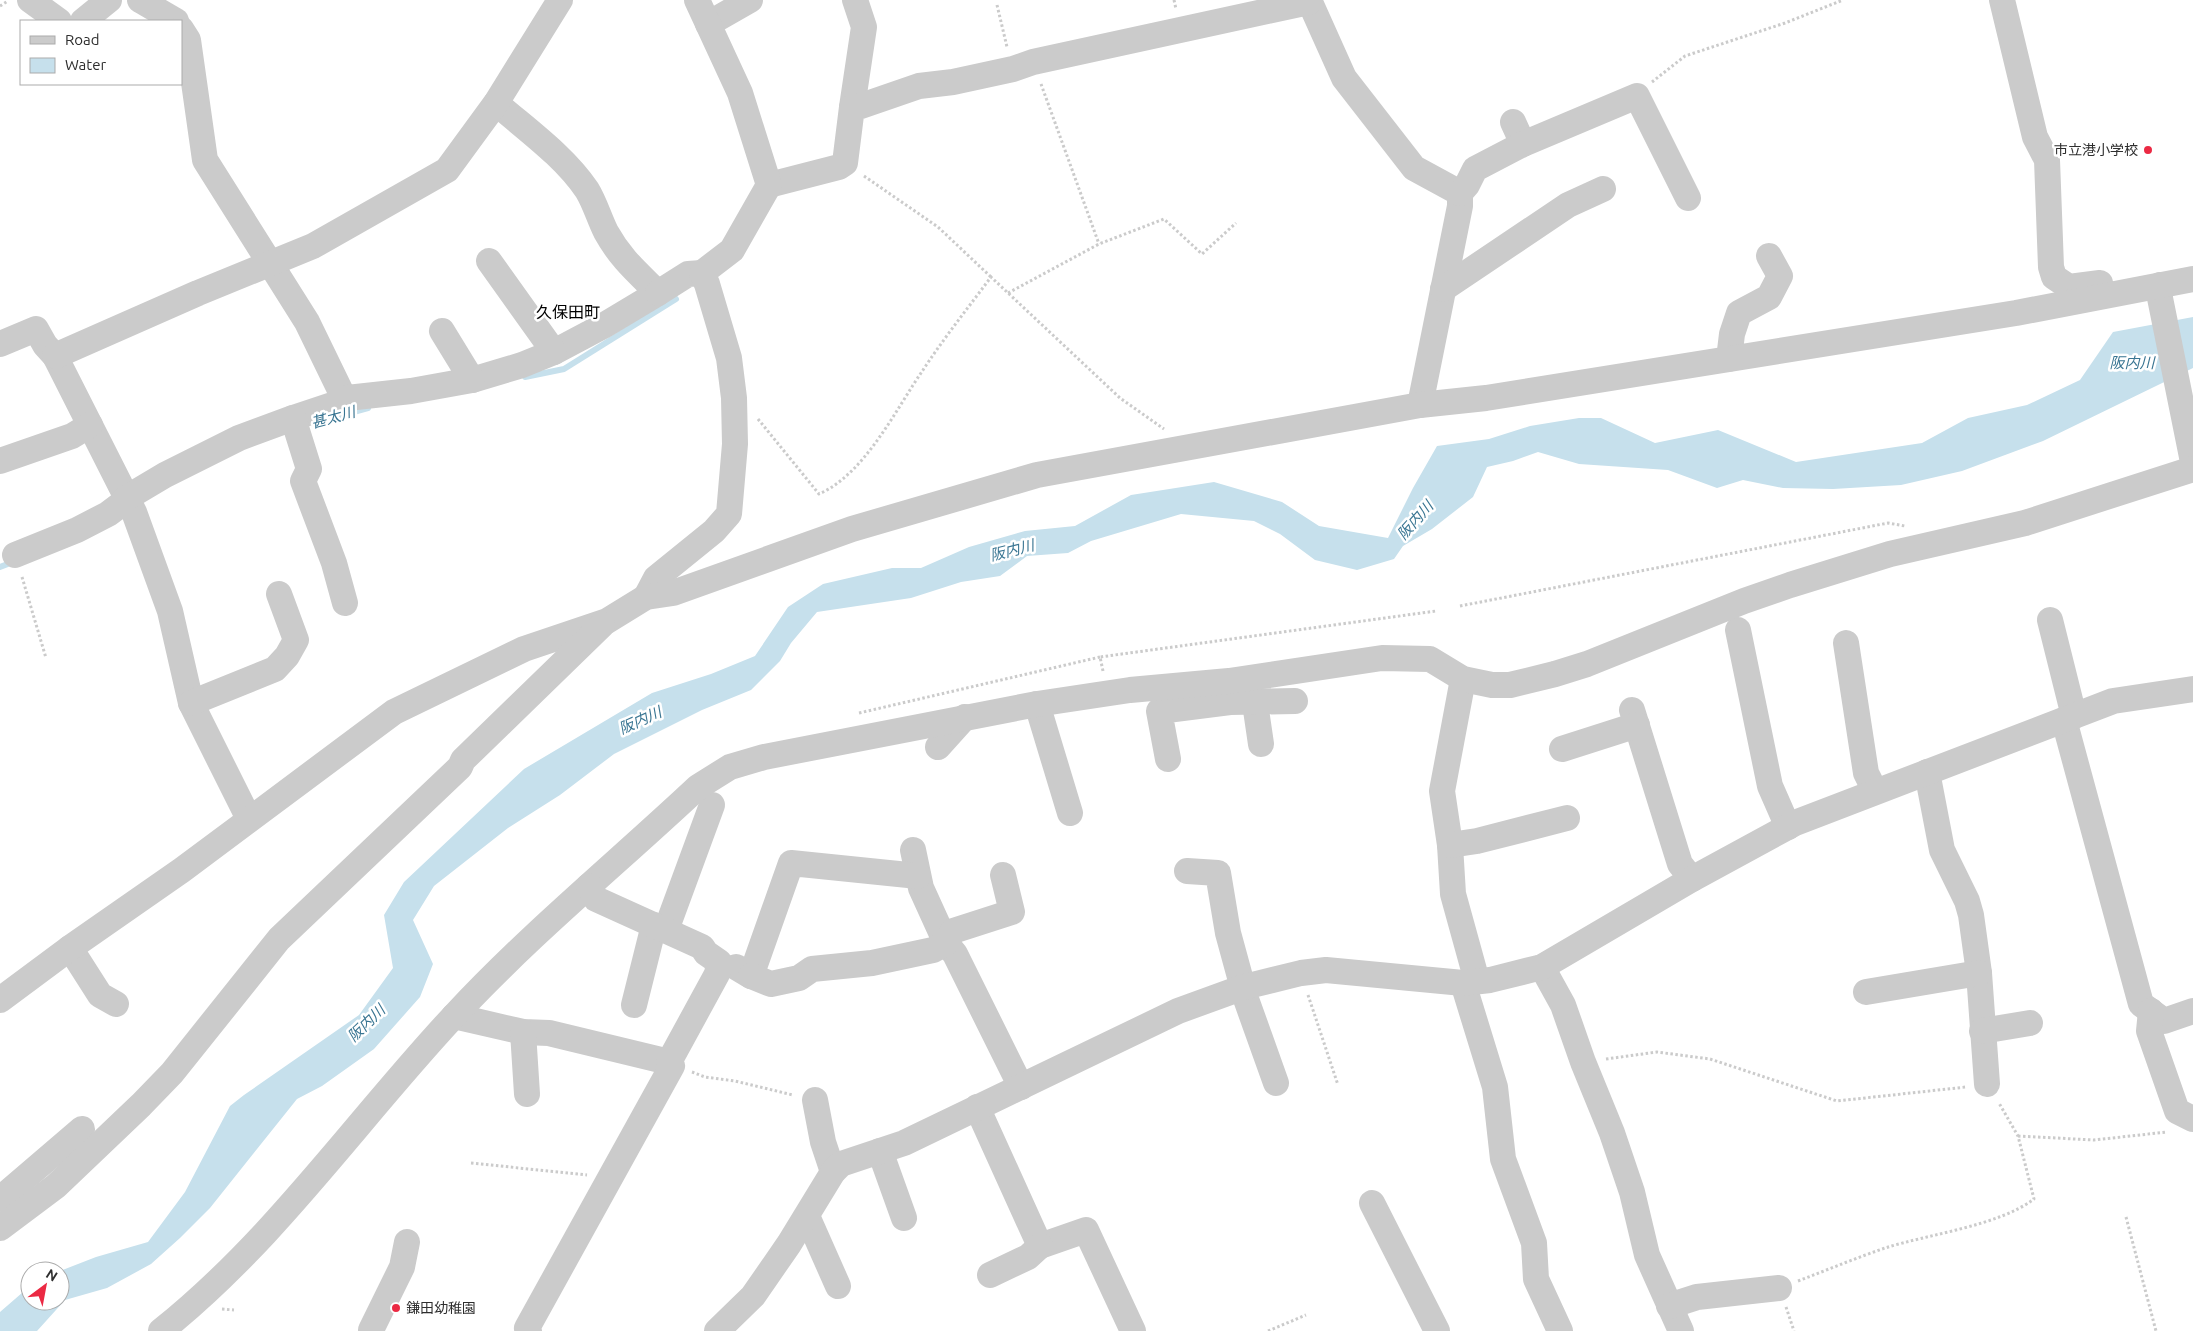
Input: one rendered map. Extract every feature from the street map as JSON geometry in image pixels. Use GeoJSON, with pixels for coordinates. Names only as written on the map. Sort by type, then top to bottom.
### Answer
{"type":"FeatureCollection","features":[{"type":"Feature","properties":{"kind":"street"},"geometry":{"type":"LineString","coordinates":[[30,0],[58,20]]}},
{"type":"Feature","properties":{"kind":"street"},"geometry":{"type":"LineString","coordinates":[[84,20],[109,0]]}},
{"type":"Feature","properties":{"kind":"street"},"geometry":{"type":"LineString","coordinates":[[140,0],[174,20]]}},
{"type":"Feature","properties":{"kind":"street"},"geometry":{"type":"LineString","coordinates":[[55,356],[313,246],[447,170],[496,103],[560,0]]}},
{"type":"Feature","properties":{"kind":"street"},"geometry":{"type":"LineString","coordinates":[[697,0],[740,93],[769,185]]}},
{"type":"Feature","properties":{"kind":"street"},"geometry":{"type":"LineString","coordinates":[[708,24],[750,0]]}},
{"type":"Feature","properties":{"kind":"street"},"geometry":{"type":"LineString","coordinates":[[13,562],[108,514],[120,505],[130,504],[165,475],[239,438],[295,424],[347,398],[411,391],[472,380],[522,365],[554,352],[603,326],[688,274],[702,273],[732,250],[769,185],[839,167],[845,163],[864,27],[855,0]]}},
{"type":"Feature","properties":{"kind":"street"},"geometry":{"type":"LineString","coordinates":[[2002,0],[2035,137],[2047,160],[2051,267],[2054,277],[2069,288],[2123,280],[2134,290]]}},
{"type":"Feature","properties":{"kind":"street"},"geometry":{"type":"LineString","coordinates":[[852,107],[919,86],[953,82],[1309,1],[1344,78],[1414,168],[1460,193]]}},
{"type":"Feature","properties":{"kind":"street"},"geometry":{"type":"LineString","coordinates":[[182,31],[188,40],[205,160],[307,322],[341,392],[347,398]]}},
{"type":"Feature","properties":{"kind":"street"},"geometry":{"type":"LineString","coordinates":[[1420,405],[1460,206],[1460,193],[1467,185],[1475,169],[1518,133],[1637,96],[1688,198]]}},
{"type":"Feature","properties":{"kind":"street"},"geometry":{"type":"LineString","coordinates":[[496,103],[572,171],[587,190],[606,231],[621,256],[658,293]]}},
{"type":"Feature","properties":{"kind":"street"},"geometry":{"type":"LineString","coordinates":[[1443,289],[1568,205],[1603,189]]}},
{"type":"Feature","properties":{"kind":"street"},"geometry":{"type":"LineString","coordinates":[[1729,359],[1732,334],[1739,313],[1768,297],[1780,276],[1769,256]]}},
{"type":"Feature","properties":{"kind":"street"},"geometry":{"type":"LineString","coordinates":[[489,261],[554,352]]}},
{"type":"Feature","properties":{"kind":"street"},"geometry":{"type":"LineString","coordinates":[[646,597],[656,578],[714,531],[729,514],[735,444],[734,398],[729,358],[702,273]]}},
{"type":"Feature","properties":{"kind":"street"},"geometry":{"type":"LineString","coordinates":[[0,1228],[64,1179],[141,1105],[172,1073],[279,939],[460,767],[462,760],[607,621],[646,597],[673,593],[852,529],[1037,476],[1420,405],[1486,398],[2016,313],[2134,290],[2160,292],[2193,279]]}},
{"type":"Feature","properties":{"kind":"street"},"geometry":{"type":"LineString","coordinates":[[2160,292],[2193,462]]}},
{"type":"Feature","properties":{"kind":"street"},"geometry":{"type":"LineString","coordinates":[[0,344],[36,329],[45,345],[55,356],[130,504],[170,611],[191,704],[248,820]]}},
{"type":"Feature","properties":{"kind":"street"},"geometry":{"type":"LineString","coordinates":[[442,331],[472,380]]}},
{"type":"Feature","properties":{"kind":"street"},"geometry":{"type":"LineString","coordinates":[[295,424],[309,470],[303,481],[334,563],[345,603]]}},
{"type":"Feature","properties":{"kind":"street"},"geometry":{"type":"LineString","coordinates":[[0,461],[72,436],[90,425]]}},
{"type":"Feature","properties":{"kind":"street"},"geometry":{"type":"LineString","coordinates":[[1168,759],[1159,711],[1238,695],[1382,658],[1430,659],[1463,679],[1492,685],[1510,685],[1555,674],[1790,585],[1890,554],[2024,523],[2193,469]]}},
{"type":"Feature","properties":{"kind":"street"},"geometry":{"type":"LineString","coordinates":[[191,704],[275,669],[287,656],[296,640],[279,594]]}},
{"type":"Feature","properties":{"kind":"street"},"geometry":{"type":"LineString","coordinates":[[2050,620],[2069,718],[2141,1004],[2164,1021],[2193,1010]]}},
{"type":"Feature","properties":{"kind":"street"},"geometry":{"type":"LineString","coordinates":[[0,1000],[70,948],[182,870],[394,712],[524,649],[607,621]]}},
{"type":"Feature","properties":{"kind":"street"},"geometry":{"type":"LineString","coordinates":[[1738,630],[1770,786],[1788,827]]}},
{"type":"Feature","properties":{"kind":"street"},"geometry":{"type":"LineString","coordinates":[[1846,643],[1866,773],[1875,792]]}},
{"type":"Feature","properties":{"kind":"street"},"geometry":{"type":"LineString","coordinates":[[524,649],[537,664],[541,684]]}},
{"type":"Feature","properties":{"kind":"street"},"geometry":{"type":"LineString","coordinates":[[1463,679],[1442,791],[1450,845],[1453,894],[1470,982],[1495,1087],[1502,1158],[1534,1243],[1536,1279],[1560,1331]]}},
{"type":"Feature","properties":{"kind":"street"},"geometry":{"type":"LineString","coordinates":[[728,1327],[753,1296],[833,1172],[841,1164],[904,1143],[1178,1011],[1244,987],[1301,973],[1326,970],[1470,982],[1542,967],[1692,879],[1788,827],[2113,701],[2193,689]]}},
{"type":"Feature","properties":{"kind":"street"},"geometry":{"type":"LineString","coordinates":[[161,1331],[232,1269],[313,1181],[454,1016],[491,978],[698,787],[730,768],[764,757],[965,717],[1130,690],[1238,695],[1295,701]]}},
{"type":"Feature","properties":{"kind":"street"},"geometry":{"type":"LineString","coordinates":[[1238,695],[1261,744]]}},
{"type":"Feature","properties":{"kind":"street"},"geometry":{"type":"LineString","coordinates":[[1036,704],[1070,814]]}},
{"type":"Feature","properties":{"kind":"street"},"geometry":{"type":"LineString","coordinates":[[938,747],[965,717]]}},
{"type":"Feature","properties":{"kind":"street"},"geometry":{"type":"LineString","coordinates":[[1562,749],[1635,718],[1680,864],[1692,879]]}},
{"type":"Feature","properties":{"kind":"street"},"geometry":{"type":"LineString","coordinates":[[1927,772],[1942,850],[1967,901],[1971,916],[1979,973],[1982,1030],[1988,1084]]}},
{"type":"Feature","properties":{"kind":"street"},"geometry":{"type":"LineString","coordinates":[[634,1005],[660,927],[712,805]]}},
{"type":"Feature","properties":{"kind":"street"},"geometry":{"type":"LineString","coordinates":[[1450,845],[1478,841],[1568,818]]}},
{"type":"Feature","properties":{"kind":"street"},"geometry":{"type":"LineString","coordinates":[[913,850],[918,876],[946,943],[955,954],[1021,1088]]}},
{"type":"Feature","properties":{"kind":"street"},"geometry":{"type":"LineString","coordinates":[[751,976],[791,863],[918,876]]}},
{"type":"Feature","properties":{"kind":"street"},"geometry":{"type":"LineString","coordinates":[[1187,871],[1218,873],[1228,933],[1246,999],[1276,1083]]}},
{"type":"Feature","properties":{"kind":"street"},"geometry":{"type":"LineString","coordinates":[[589,886],[596,899],[702,947],[706,953],[720,962],[730,964],[751,976],[771,984],[799,978],[812,968],[872,962],[933,950],[946,943],[953,931],[1012,912],[1003,875]]}},
{"type":"Feature","properties":{"kind":"street"},"geometry":{"type":"LineString","coordinates":[[70,948],[100,995],[116,1004]]}},
{"type":"Feature","properties":{"kind":"street"},"geometry":{"type":"LineString","coordinates":[[669,1062],[717,974],[720,962]]}},
{"type":"Feature","properties":{"kind":"street"},"geometry":{"type":"LineString","coordinates":[[1542,967],[1563,1005],[1583,1062],[1612,1133],[1632,1192],[1648,1255],[1681,1331]]}},
{"type":"Feature","properties":{"kind":"street"},"geometry":{"type":"LineString","coordinates":[[1866,992],[1979,973]]}},
{"type":"Feature","properties":{"kind":"street"},"geometry":{"type":"LineString","coordinates":[[2151,1011],[2149,1031],[2177,1111],[2191,1118]]}},
{"type":"Feature","properties":{"kind":"street"},"geometry":{"type":"LineString","coordinates":[[454,1016],[523,1032],[550,1033],[669,1062],[672,1066],[527,1330]]}},
{"type":"Feature","properties":{"kind":"street"},"geometry":{"type":"LineString","coordinates":[[1982,1030],[2030,1023]]}},
{"type":"Feature","properties":{"kind":"street"},"geometry":{"type":"LineString","coordinates":[[523,1032],[527,1094]]}},
{"type":"Feature","properties":{"kind":"street"},"geometry":{"type":"LineString","coordinates":[[815,1100],[823,1142],[833,1172]]}},
{"type":"Feature","properties":{"kind":"street"},"geometry":{"type":"LineString","coordinates":[[977,1107],[1040,1246]]}},
{"type":"Feature","properties":{"kind":"street"},"geometry":{"type":"LineString","coordinates":[[2,1192],[82,1129]]}},
{"type":"Feature","properties":{"kind":"street"},"geometry":{"type":"LineString","coordinates":[[880,1151],[904,1218]]}},
{"type":"Feature","properties":{"kind":"street"},"geometry":{"type":"LineString","coordinates":[[1372,1203],[1437,1331]]}},
{"type":"Feature","properties":{"kind":"street"},"geometry":{"type":"LineString","coordinates":[[806,1216],[838,1286]]}},
{"type":"Feature","properties":{"kind":"street"},"geometry":{"type":"LineString","coordinates":[[990,1275],[1028,1257],[1040,1246],[1086,1230],[1124,1328]]}},
{"type":"Feature","properties":{"kind":"street"},"geometry":{"type":"LineString","coordinates":[[372,1331],[402,1267],[407,1242]]}},
{"type":"Feature","properties":{"kind":"street"},"geometry":{"type":"LineString","coordinates":[[1670,1306],[1697,1297],[1779,1288]]}},
{"type":"Feature","properties":{"kind":"path"},"geometry":{"type":"LineString","coordinates":[[0,6],[10,0]]}},
{"type":"Feature","properties":{"kind":"path"},"geometry":{"type":"LineString","coordinates":[[1637,96],[1684,56],[1785,23],[1843,0]]}},
{"type":"Feature","properties":{"kind":"path"},"geometry":{"type":"LineString","coordinates":[[997,5],[1099,244]]}},
{"type":"Feature","properties":{"kind":"path"},"geometry":{"type":"LineString","coordinates":[[845,163],[938,227],[1120,398],[1166,430]]}},
{"type":"Feature","properties":{"kind":"path"},"geometry":{"type":"LineString","coordinates":[[1008,293],[1099,244],[1164,219],[1202,254],[1236,222]]}},
{"type":"Feature","properties":{"kind":"path"},"geometry":{"type":"LineString","coordinates":[[734,398],[744,401],[819,494],[834,487],[878,441],[923,370],[991,278]]}},
{"type":"Feature","properties":{"kind":"path"},"geometry":{"type":"LineString","coordinates":[[1460,606],[1888,523],[1906,526]]}},
{"type":"Feature","properties":{"kind":"path"},"geometry":{"type":"LineString","coordinates":[[13,562],[46,658]]}},
{"type":"Feature","properties":{"kind":"path"},"geometry":{"type":"LineString","coordinates":[[850,718],[859,713],[1100,657],[1436,611]]}},
{"type":"Feature","properties":{"kind":"path"},"geometry":{"type":"LineString","coordinates":[[1100,657],[1104,672],[1130,690]]}},
{"type":"Feature","properties":{"kind":"path"},"geometry":{"type":"LineString","coordinates":[[1301,973],[1338,1084]]}},
{"type":"Feature","properties":{"kind":"path"},"geometry":{"type":"LineString","coordinates":[[1583,1062],[1657,1052],[1710,1059],[1837,1101],[1988,1084],[2018,1136],[2034,1199],[2022,1208],[1968,1226],[1885,1248],[1779,1288],[1794,1331]]}},
{"type":"Feature","properties":{"kind":"path"},"geometry":{"type":"LineString","coordinates":[[669,1062],[705,1077],[734,1081],[815,1100]]}},
{"type":"Feature","properties":{"kind":"path"},"geometry":{"type":"LineString","coordinates":[[2018,1136],[2094,1140],[2173,1131],[2191,1118]]}},
{"type":"Feature","properties":{"kind":"path"},"geometry":{"type":"LineString","coordinates":[[471,1163],[602,1176],[609,1180]]}},
{"type":"Feature","properties":{"kind":"path"},"geometry":{"type":"LineString","coordinates":[[2126,1217],[2156,1331]]}},
{"type":"Feature","properties":{"kind":"path"},"geometry":{"type":"LineString","coordinates":[[1268,1331],[1306,1315]]}},
{"type":"Feature","properties":{"kind":"water","name":"阪内川"},"geometry":{"type":"Polygon","coordinates":[[[2193,317],[2193,368],[2043,441],[1962,471],[1901,485],[1833,489],[1783,488],[1743,480],[1717,488],[1668,470],[1579,464],[1538,452],[1513,461],[1487,467],[1473,497],[1432,529],[1403,546],[1394,559],[1357,570],[1315,560],[1280,534],[1254,521],[1181,514],[1091,541],[1068,553],[1027,556],[1000,576],[961,582],[911,598],[817,612],[791,643],[780,661],[751,690],[702,710],[614,754],[560,795],[508,828],[434,886],[413,920],[433,964],[420,997],[374,1049],[322,1086],[297,1099],[210,1208],[151,1264],[107,1288],[70,1299],[70,1267],[96,1257],[148,1242],[185,1192],[230,1106],[359,1015],[393,968],[384,915],[404,882],[524,769],[652,693],[711,674],[755,656],[788,607],[823,584],[892,568],[921,568],[969,547],[1025,531],[1075,526],[1131,495],[1214,482],[1282,502],[1319,526],[1388,538],[1437,446],[1489,439],[1530,426],[1579,418],[1601,418],[1655,443],[1718,430],[1796,462],[1922,443],[1968,418],[2027,405],[2080,380],[2113,332],[2193,317]]]}},
{"type":"Feature","properties":{"kind":"water","name":"阪内川"},"geometry":{"type":"Polygon","coordinates":[[[20,1295],[20,1311],[55,1311],[37,1331],[0,1331],[0,1312],[20,1295]]]}},
{"type":"Feature","properties":{"kind":"waterway","name":"甚太川"},"geometry":{"type":"LineString","coordinates":[[525,377],[564,369],[676,299]]}},
{"type":"Feature","properties":{"kind":"waterway","name":"甚太川"},"geometry":{"type":"LineString","coordinates":[[339,416],[368,408]]}},
{"type":"Feature","properties":{"kind":"waterway","name":"甚太川"},"geometry":{"type":"LineString","coordinates":[[0,567],[13,562]]}},
{"type":"Feature","properties":{"kind":"place","name":"市立港小学校"},"geometry":{"type":"Point","coordinates":[2148,150]}},
{"type":"Feature","properties":{"kind":"place","name":"鎌田幼稚園"},"geometry":{"type":"Point","coordinates":[396,1308]}},
{"type":"Feature","properties":{"kind":"district","name":"久保田町"},"geometry":{"type":"Point","coordinates":[568,312]}}]}
